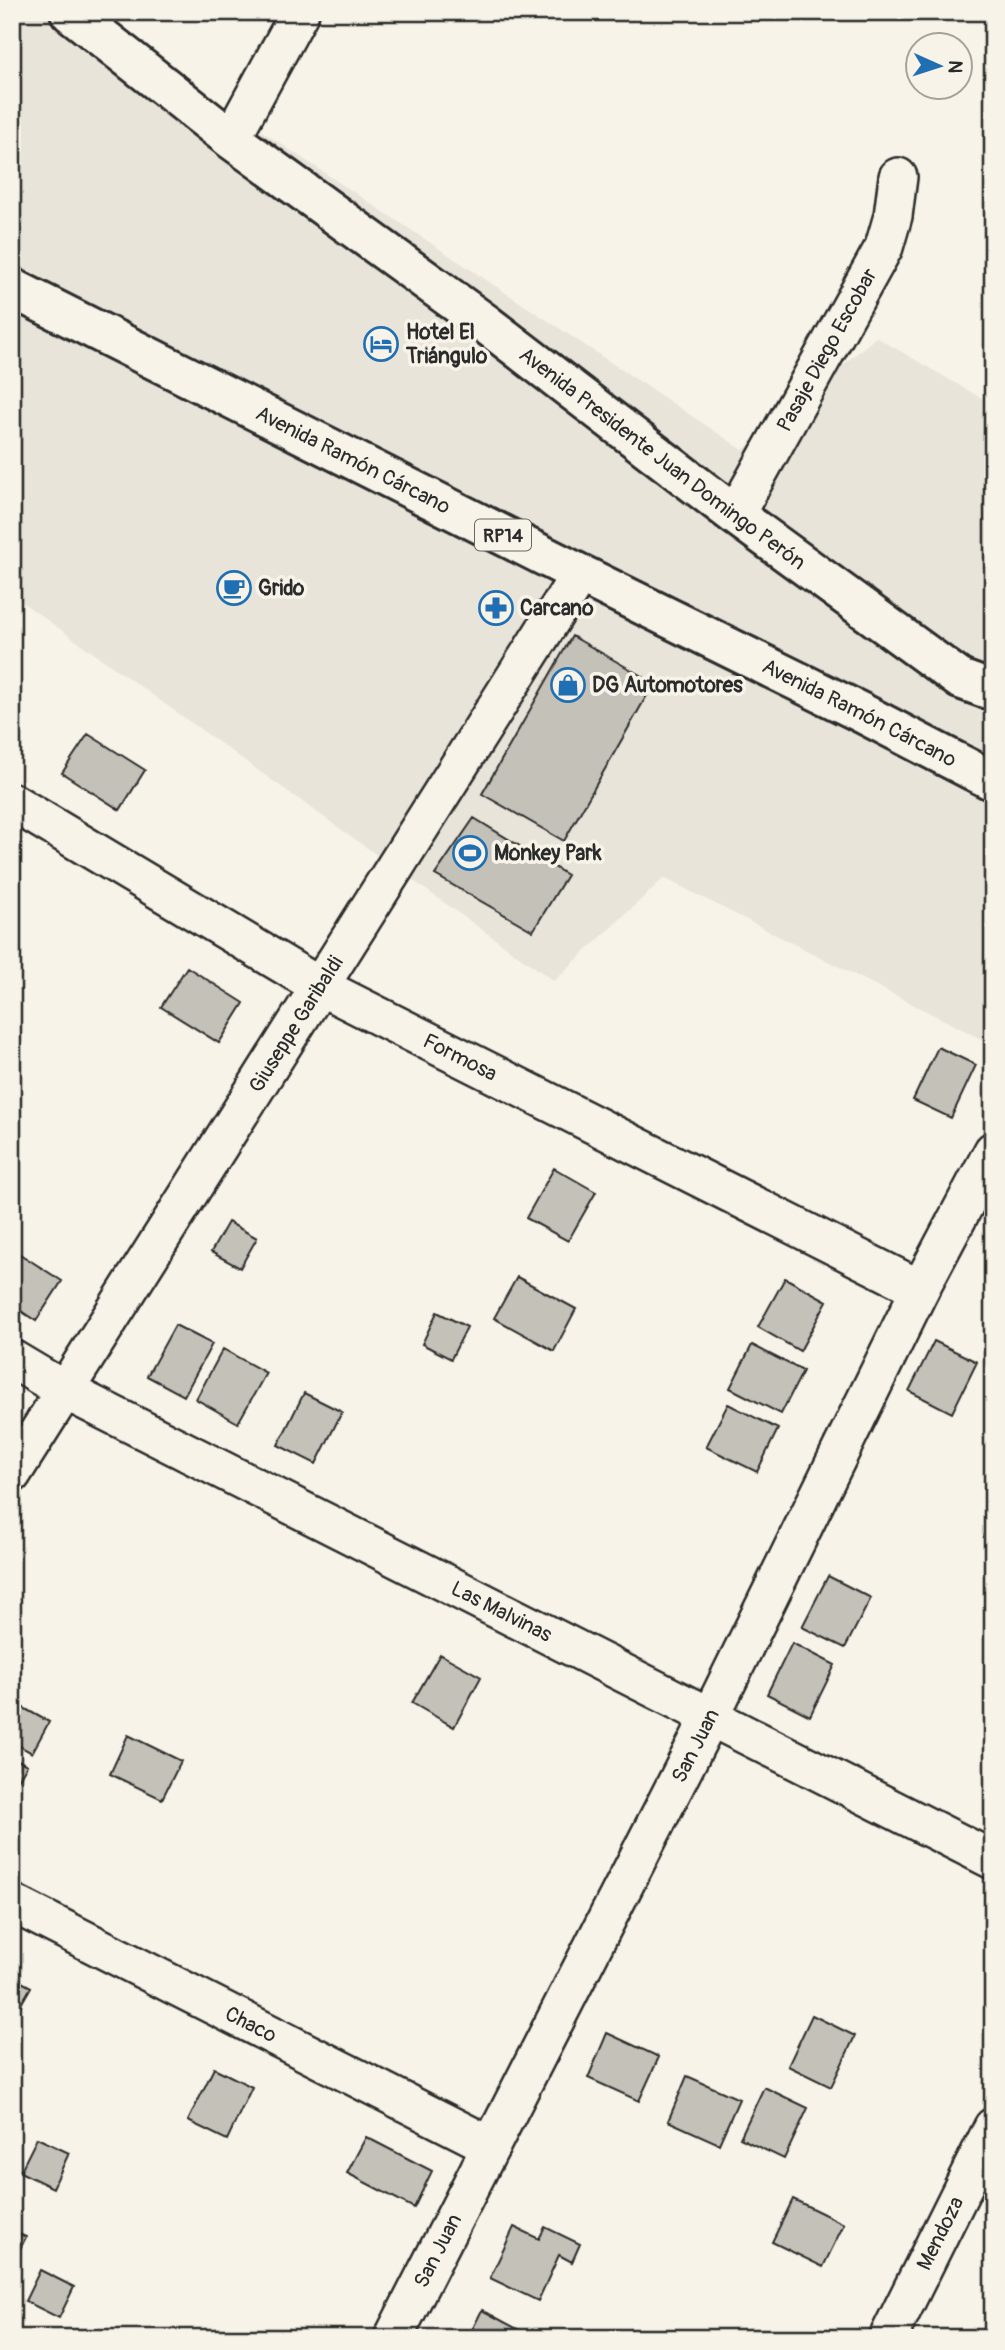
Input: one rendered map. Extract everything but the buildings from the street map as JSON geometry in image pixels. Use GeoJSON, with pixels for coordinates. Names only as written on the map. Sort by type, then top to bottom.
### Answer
{"type":"FeatureCollection","features":[{"type":"Feature","properties":{"kind":"main road","name":"Avenida Presidente Juan Domingo Perón"},"geometry":{"type":"LineString","coordinates":[[70,12],[231,139],[486,324],[735,515],[960,680],[993,691]]}},
{"type":"Feature","properties":{"kind":"main road","name":"Avenida Ramón Cárcano"},"geometry":{"type":"LineString","coordinates":[[12,288],[993,781]]}},
{"type":"Feature","properties":{"kind":"street"},"geometry":{"type":"LineString","coordinates":[[231,139],[300,12]]}},
{"type":"Feature","properties":{"kind":"street","name":"Pasaje Diego Escobar"},"geometry":{"type":"LineString","coordinates":[[735,515],[884,247],[893,216],[898,177]]}},
{"type":"Feature","properties":{"kind":"street","name":"Giuseppe Garibaldi"},"geometry":{"type":"LineString","coordinates":[[12,1474],[580,574]]}},
{"type":"Feature","properties":{"kind":"street","name":"Formosa"},"geometry":{"type":"LineString","coordinates":[[12,802],[319,985],[920,1289]]}},
{"type":"Feature","properties":{"kind":"street","name":"San Juan"},"geometry":{"type":"LineString","coordinates":[[393,2338],[710,1717],[920,1289],[993,1152]]}},
{"type":"Feature","properties":{"kind":"street","name":"Las Malvinas"},"geometry":{"type":"LineString","coordinates":[[12,1359],[64,1390],[993,1860]]}},
{"type":"Feature","properties":{"kind":"street","name":"Chaco"},"geometry":{"type":"LineString","coordinates":[[12,1903],[491,2146]]}},
{"type":"Feature","properties":{"kind":"street","name":"Mendoza"},"geometry":{"type":"LineString","coordinates":[[888,2338],[993,2127]]}},
{"type":"Feature","properties":{"kind":"shaded area"},"geometry":{"type":"Polygon","coordinates":[[[12,12],[82,12],[743,450],[876,337],[993,405],[993,1045],[664,878],[554,981],[12,595],[12,12]]]}},
{"type":"Feature","properties":{"kind":"place","name":"Hotel El Triángulo"},"geometry":{"type":"Point","coordinates":[381,344]}},
{"type":"Feature","properties":{"kind":"place","name":"Grido"},"geometry":{"type":"Point","coordinates":[234,588]}},
{"type":"Feature","properties":{"kind":"place","name":"Carcano"},"geometry":{"type":"Point","coordinates":[496,608]}},
{"type":"Feature","properties":{"kind":"place","name":"DG Automotores"},"geometry":{"type":"Point","coordinates":[568,685]}},
{"type":"Feature","properties":{"kind":"place","name":"Monkey Park"},"geometry":{"type":"Point","coordinates":[470,853]}}]}
